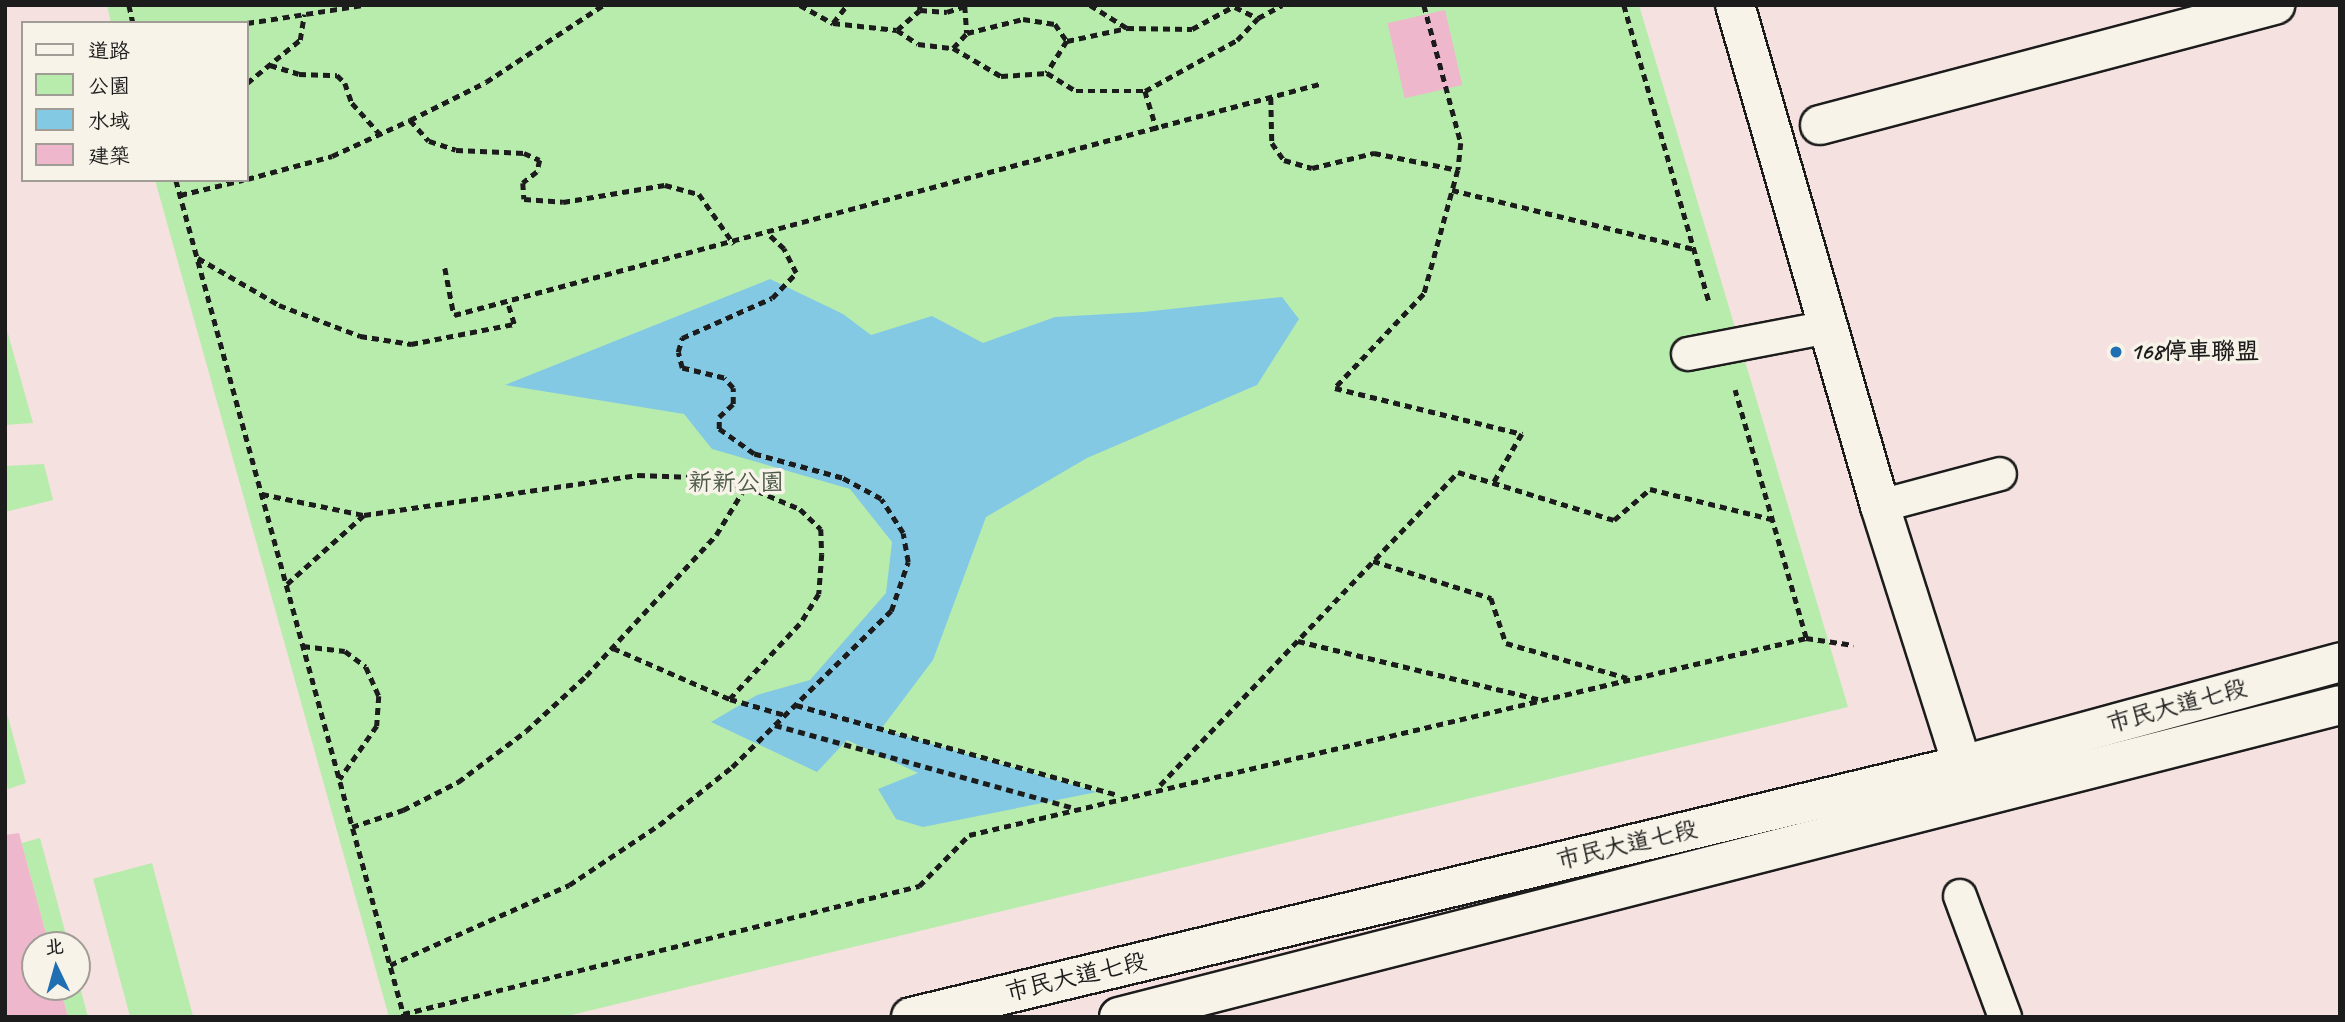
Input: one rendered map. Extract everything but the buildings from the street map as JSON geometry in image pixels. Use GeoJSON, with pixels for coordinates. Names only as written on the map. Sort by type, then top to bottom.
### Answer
{"type":"FeatureCollection","features":[{"type":"Feature","properties":{"kind":"street"},"geometry":{"type":"LineString","coordinates":[[1735,5],[1880,506],[1935,690],[1962,765]]}},
{"type":"Feature","properties":{"kind":"street"},"geometry":{"type":"LineString","coordinates":[[1820,125],[2275,5]]}},
{"type":"Feature","properties":{"kind":"street","name":"市民大道七段"},"geometry":{"type":"LineString","coordinates":[[911,1017],[1962,765],[2340,662]]}},
{"type":"Feature","properties":{"kind":"street","name":"市民大道七段"},"geometry":{"type":"LineString","coordinates":[[1119,1017],[2340,705]]}},
{"type":"Feature","properties":{"kind":"lane"},"geometry":{"type":"LineString","coordinates":[[1688,354],[1828,327]]}},
{"type":"Feature","properties":{"kind":"lane"},"geometry":{"type":"LineString","coordinates":[[1880,506],[2000,474]]}},
{"type":"Feature","properties":{"kind":"lane"},"geometry":{"type":"LineString","coordinates":[[1960,896],[2006,1017]]}},
{"type":"Feature","properties":{"kind":"path"},"geometry":{"type":"LineString","coordinates":[[248,23],[363,5]]}},
{"type":"Feature","properties":{"kind":"path"},"geometry":{"type":"LineString","coordinates":[[248,179],[332,156],[410,120],[486,82],[603,5]]}},
{"type":"Feature","properties":{"kind":"path"},"geometry":{"type":"LineString","coordinates":[[800,5],[833,23],[897,30],[918,44],[953,48],[1002,76],[1047,73],[1076,91],[1145,91],[1237,40],[1258,18],[1282,5]]}},
{"type":"Feature","properties":{"kind":"path"},"geometry":{"type":"LineString","coordinates":[[833,23],[847,5]]}},
{"type":"Feature","properties":{"kind":"path"},"geometry":{"type":"LineString","coordinates":[[897,30],[920,8],[947,12],[965,5],[967,33]]}},
{"type":"Feature","properties":{"kind":"path"},"geometry":{"type":"LineString","coordinates":[[1090,5],[1127,28]]}},
{"type":"Feature","properties":{"kind":"path"},"geometry":{"type":"LineString","coordinates":[[1424,5],[1461,142],[1458,170],[1424,294],[1335,388],[1522,434],[1493,484]]}},
{"type":"Feature","properties":{"kind":"path"},"geometry":{"type":"LineString","coordinates":[[1624,5],[1806,638]]}},
{"type":"Feature","properties":{"kind":"path"},"geometry":{"type":"LineString","coordinates":[[1047,73],[1067,41],[1127,28],[1192,29],[1236,6],[1258,18]]}},
{"type":"Feature","properties":{"kind":"path"},"geometry":{"type":"LineString","coordinates":[[248,82],[300,40],[304,14]]}},
{"type":"Feature","properties":{"kind":"path"},"geometry":{"type":"LineString","coordinates":[[953,48],[967,33],[1023,19],[1055,23],[1067,41]]}},
{"type":"Feature","properties":{"kind":"path"},"geometry":{"type":"LineString","coordinates":[[270,65],[299,74],[337,75],[345,83],[352,103],[380,134]]}},
{"type":"Feature","properties":{"kind":"path"},"geometry":{"type":"LineString","coordinates":[[445,268],[454,316],[734,244],[1323,83]]}},
{"type":"Feature","properties":{"kind":"path"},"geometry":{"type":"LineString","coordinates":[[1145,91],[1157,130]]}},
{"type":"Feature","properties":{"kind":"path"},"geometry":{"type":"LineString","coordinates":[[1271,98],[1272,143],[1284,160],[1312,168],[1374,153],[1458,170]]}},
{"type":"Feature","properties":{"kind":"path"},"geometry":{"type":"LineString","coordinates":[[410,120],[429,141],[456,150],[524,153],[540,160],[537,172],[523,183],[524,199],[563,202],[665,185],[699,194],[734,244]]}},
{"type":"Feature","properties":{"kind":"path"},"geometry":{"type":"LineString","coordinates":[[177,182],[404,1015],[919,886],[969,835],[1120,796],[1806,638],[1853,645]]}},
{"type":"Feature","properties":{"kind":"path"},"geometry":{"type":"LineString","coordinates":[[180,195],[236,182]]}},
{"type":"Feature","properties":{"kind":"path"},"geometry":{"type":"LineString","coordinates":[[1452,190],[1694,249]]}},
{"type":"Feature","properties":{"kind":"path"},"geometry":{"type":"LineString","coordinates":[[390,965],[569,885],[659,825],[732,767],[891,611],[908,562],[903,533],[881,499],[842,478],[754,454],[719,429],[719,417],[733,404],[733,388],[723,378],[682,368],[678,352],[682,338],[772,298],[796,273],[789,256],[768,234]]}},
{"type":"Feature","properties":{"kind":"path"},"geometry":{"type":"LineString","coordinates":[[197,258],[279,305],[360,336],[411,344],[514,324],[508,304]]}},
{"type":"Feature","properties":{"kind":"path"},"geometry":{"type":"LineString","coordinates":[[1158,787],[1458,472],[1614,520],[1650,489],[1772,519]]}},
{"type":"Feature","properties":{"kind":"path"},"geometry":{"type":"LineString","coordinates":[[262,494],[364,515],[638,475],[694,477],[746,486],[800,509],[821,529],[819,594],[800,624],[730,699]]}},
{"type":"Feature","properties":{"kind":"path"},"geometry":{"type":"LineString","coordinates":[[352,827],[402,810],[458,782],[526,731],[613,648],[716,535],[746,486]]}},
{"type":"Feature","properties":{"kind":"path"},"geometry":{"type":"LineString","coordinates":[[286,585],[364,515]]}},
{"type":"Feature","properties":{"kind":"path"},"geometry":{"type":"LineString","coordinates":[[1373,561],[1491,598],[1506,643],[1629,678]]}},
{"type":"Feature","properties":{"kind":"path"},"geometry":{"type":"LineString","coordinates":[[1297,641],[1540,699]]}},
{"type":"Feature","properties":{"kind":"path"},"geometry":{"type":"LineString","coordinates":[[303,646],[345,651],[366,667],[379,696],[377,726],[340,780]]}},
{"type":"Feature","properties":{"kind":"path"},"geometry":{"type":"LineString","coordinates":[[613,648],[730,699],[785,715]]}},
{"type":"Feature","properties":{"kind":"path"},"geometry":{"type":"LineString","coordinates":[[795,705],[1120,796]]}},
{"type":"Feature","properties":{"kind":"path"},"geometry":{"type":"LineString","coordinates":[[775,725],[1075,808]]}},
{"type":"Feature","properties":{"kind":"green space","name":"新新公園"},"geometry":{"type":"Polygon","coordinates":[[[107,5],[1639,5],[1848,707],[563,1017],[389,1017],[156,182],[248,182],[248,21],[111,21],[107,5]]]}},
{"type":"Feature","properties":{"kind":"green space"},"geometry":{"type":"Polygon","coordinates":[[[5,323],[33,423],[5,425],[5,323]]]}},
{"type":"Feature","properties":{"kind":"green space"},"geometry":{"type":"Polygon","coordinates":[[[44,464],[53,500],[5,512],[5,466],[44,464]]]}},
{"type":"Feature","properties":{"kind":"green space"},"geometry":{"type":"Polygon","coordinates":[[[5,706],[26,783],[8,789],[5,780],[5,706]]]}},
{"type":"Feature","properties":{"kind":"green space"},"geometry":{"type":"Polygon","coordinates":[[[40,838],[65,931],[45,931],[22,843],[40,838]]]}},
{"type":"Feature","properties":{"kind":"green space"},"geometry":{"type":"Polygon","coordinates":[[[152,863],[193,1017],[130,1017],[93,879],[152,863]]]}},
{"type":"Feature","properties":{"kind":"green space"},"geometry":{"type":"Polygon","coordinates":[[[64,1001],[84,1001],[88,1017],[68,1017],[64,1001]]]}},
{"type":"Feature","properties":{"kind":"water"},"geometry":{"type":"Polygon","coordinates":[[[770,279],[843,314],[871,335],[932,316],[983,343],[1055,317],[1143,312],[1282,297],[1299,319],[1257,385],[1087,458],[986,517],[933,660],[881,729],[1097,792],[923,827],[896,819],[878,789],[918,773],[847,740],[817,772],[711,722],[757,695],[810,680],[886,593],[892,542],[850,489],[712,449],[684,414],[505,385],[770,279]]]}},
{"type":"Feature","properties":{"kind":"place","name":"168停車聯盟"},"geometry":{"type":"Point","coordinates":[2116,352]}}]}
